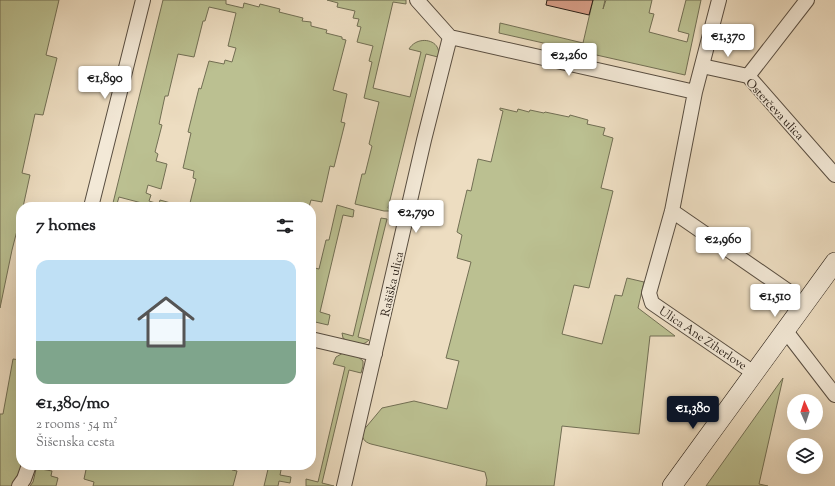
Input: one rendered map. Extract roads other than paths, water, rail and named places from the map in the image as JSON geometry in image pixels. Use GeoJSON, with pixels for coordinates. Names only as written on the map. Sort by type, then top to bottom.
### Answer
{"type":"FeatureCollection","features":[{"type":"Feature","properties":{"kind":"main road"},"geometry":{"type":"LineString","coordinates":[[672,486],[835,262]]}},
{"type":"Feature","properties":{"kind":"street"},"geometry":{"type":"LineString","coordinates":[[92,202],[143,0]]}},
{"type":"Feature","properties":{"kind":"street"},"geometry":{"type":"LineString","coordinates":[[417,0],[450,37],[695,92]]}},
{"type":"Feature","properties":{"kind":"street","name":"Ulica Ane Ziherlove"},"geometry":{"type":"LineString","coordinates":[[718,0],[695,92],[672,211],[649,293],[652,303],[754,373]]}},
{"type":"Feature","properties":{"kind":"street"},"geometry":{"type":"LineString","coordinates":[[748,76],[807,0]]}},
{"type":"Feature","properties":{"kind":"street","name":"Rašiška ulica"},"geometry":{"type":"LineString","coordinates":[[344,486],[450,37]]}},
{"type":"Feature","properties":{"kind":"street","name":"Osterčeva ulica"},"geometry":{"type":"LineString","coordinates":[[702,66],[748,76],[835,175]]}},
{"type":"Feature","properties":{"kind":"street"},"geometry":{"type":"LineString","coordinates":[[672,211],[788,291]]}},
{"type":"Feature","properties":{"kind":"street"},"geometry":{"type":"LineString","coordinates":[[785,330],[835,395]]}},
{"type":"Feature","properties":{"kind":"street"},"geometry":{"type":"LineString","coordinates":[[316,340],[375,354]]}},
{"type":"Feature","properties":{"kind":"street"},"geometry":{"type":"LineString","coordinates":[[20,486],[27,470]]}}]}
